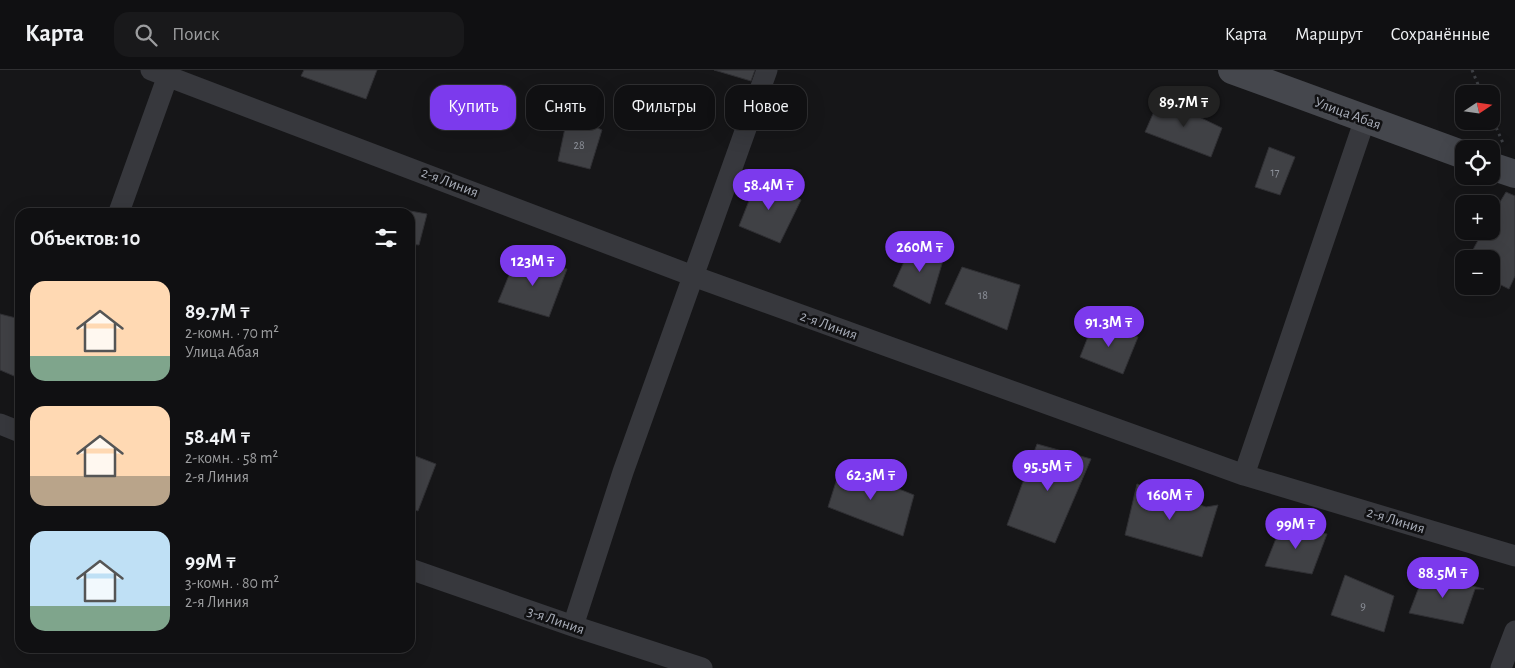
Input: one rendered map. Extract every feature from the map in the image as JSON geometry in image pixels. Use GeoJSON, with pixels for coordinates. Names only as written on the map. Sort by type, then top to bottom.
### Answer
{"type":"FeatureCollection","features":[{"type":"Feature","properties":{"kind":"street"},"geometry":{"type":"LineString","coordinates":[[573,626],[623,472],[767,70]]}},
{"type":"Feature","properties":{"kind":"street","name":"Улица Абая"},"geometry":{"type":"LineString","coordinates":[[1232,70],[1455,153]]}},
{"type":"Feature","properties":{"kind":"street"},"geometry":{"type":"LineString","coordinates":[[120,208],[163,72]]}},
{"type":"Feature","properties":{"kind":"street","name":"2-я Линия"},"geometry":{"type":"LineString","coordinates":[[163,72],[693,276],[1244,475],[1515,556]]}},
{"type":"Feature","properties":{"kind":"street"},"geometry":{"type":"LineString","coordinates":[[1244,475],[1365,119]]}},
{"type":"Feature","properties":{"kind":"street"},"geometry":{"type":"LineString","coordinates":[[1500,169],[1515,174]]}},
{"type":"Feature","properties":{"kind":"street"},"geometry":{"type":"LineString","coordinates":[[0,424],[15,430]]}},
{"type":"Feature","properties":{"kind":"street","name":"3-я Линия"},"geometry":{"type":"LineString","coordinates":[[415,571],[573,626],[702,668]]}},
{"type":"Feature","properties":{"kind":"street"},"geometry":{"type":"LineString","coordinates":[[1501,668],[1515,631]]}},
{"type":"Feature","properties":{"kind":"path"},"geometry":{"type":"LineString","coordinates":[[1472,70],[1478,85]]}},
{"type":"Feature","properties":{"kind":"building"},"geometry":{"type":"Polygon","coordinates":[[[304,70],[377,70],[366,99],[301,76],[304,70]]]}},
{"type":"Feature","properties":{"kind":"building"},"geometry":{"type":"Polygon","coordinates":[[[714,70],[755,70],[751,81],[714,70]]]}},
{"type":"Feature","properties":{"kind":"building"},"geometry":{"type":"Polygon","coordinates":[[[1160,98],[1222,128],[1211,157],[1145,132],[1160,98]]]}},
{"type":"Feature","properties":{"kind":"building"},"geometry":{"type":"Polygon","coordinates":[[[565,130],[602,130],[590,169],[558,161],[565,130]]]}},
{"type":"Feature","properties":{"kind":"building"},"geometry":{"type":"Polygon","coordinates":[[[1269,147],[1295,157],[1280,195],[1255,187],[1269,147]]]}},
{"type":"Feature","properties":{"kind":"building"},"geometry":{"type":"Polygon","coordinates":[[[758,178],[801,200],[780,243],[739,226],[758,178]]]}},
{"type":"Feature","properties":{"kind":"building"},"geometry":{"type":"Polygon","coordinates":[[[1506,192],[1515,196],[1515,276],[1509,289],[1500,284],[1500,250],[1473,250],[1478,240],[1500,240],[1500,202],[1506,192]]]}},
{"type":"Feature","properties":{"kind":"building"},"geometry":{"type":"Polygon","coordinates":[[[415,212],[427,214],[419,245],[415,245],[415,212]]]}},
{"type":"Feature","properties":{"kind":"building"},"geometry":{"type":"Polygon","coordinates":[[[912,244],[944,257],[930,304],[893,286],[912,244]]]}},
{"type":"Feature","properties":{"kind":"building"},"geometry":{"type":"Polygon","coordinates":[[[516,258],[567,269],[549,317],[498,302],[516,258]]]}},
{"type":"Feature","properties":{"kind":"building"},"geometry":{"type":"Polygon","coordinates":[[[962,267],[1020,285],[1007,330],[945,304],[962,267]]]}},
{"type":"Feature","properties":{"kind":"building"},"geometry":{"type":"Polygon","coordinates":[[[0,314],[15,318],[15,374],[14,376],[0,370],[0,314]]]}},
{"type":"Feature","properties":{"kind":"building"},"geometry":{"type":"Polygon","coordinates":[[[1093,324],[1138,337],[1123,374],[1080,357],[1093,324]]]}},
{"type":"Feature","properties":{"kind":"building"},"geometry":{"type":"Polygon","coordinates":[[[1037,444],[1091,459],[1055,543],[1007,525],[1037,444]]]}},
{"type":"Feature","properties":{"kind":"building"},"geometry":{"type":"Polygon","coordinates":[[[415,456],[436,464],[418,511],[415,510],[415,456]]]}},
{"type":"Feature","properties":{"kind":"building"},"geometry":{"type":"Polygon","coordinates":[[[841,466],[914,495],[903,536],[828,507],[841,466]]]}},
{"type":"Feature","properties":{"kind":"building"},"geometry":{"type":"Polygon","coordinates":[[[1137,484],[1206,507],[1218,505],[1202,557],[1125,535],[1137,484]]]}},
{"type":"Feature","properties":{"kind":"building"},"geometry":{"type":"Polygon","coordinates":[[[1281,526],[1327,534],[1312,574],[1265,566],[1281,526]]]}},
{"type":"Feature","properties":{"kind":"building"},"geometry":{"type":"Polygon","coordinates":[[[1424,574],[1484,589],[1475,589],[1463,624],[1409,613],[1424,574]]]}},
{"type":"Feature","properties":{"kind":"building"},"geometry":{"type":"Polygon","coordinates":[[[1345,575],[1394,596],[1384,632],[1331,615],[1345,575]]]}}]}
